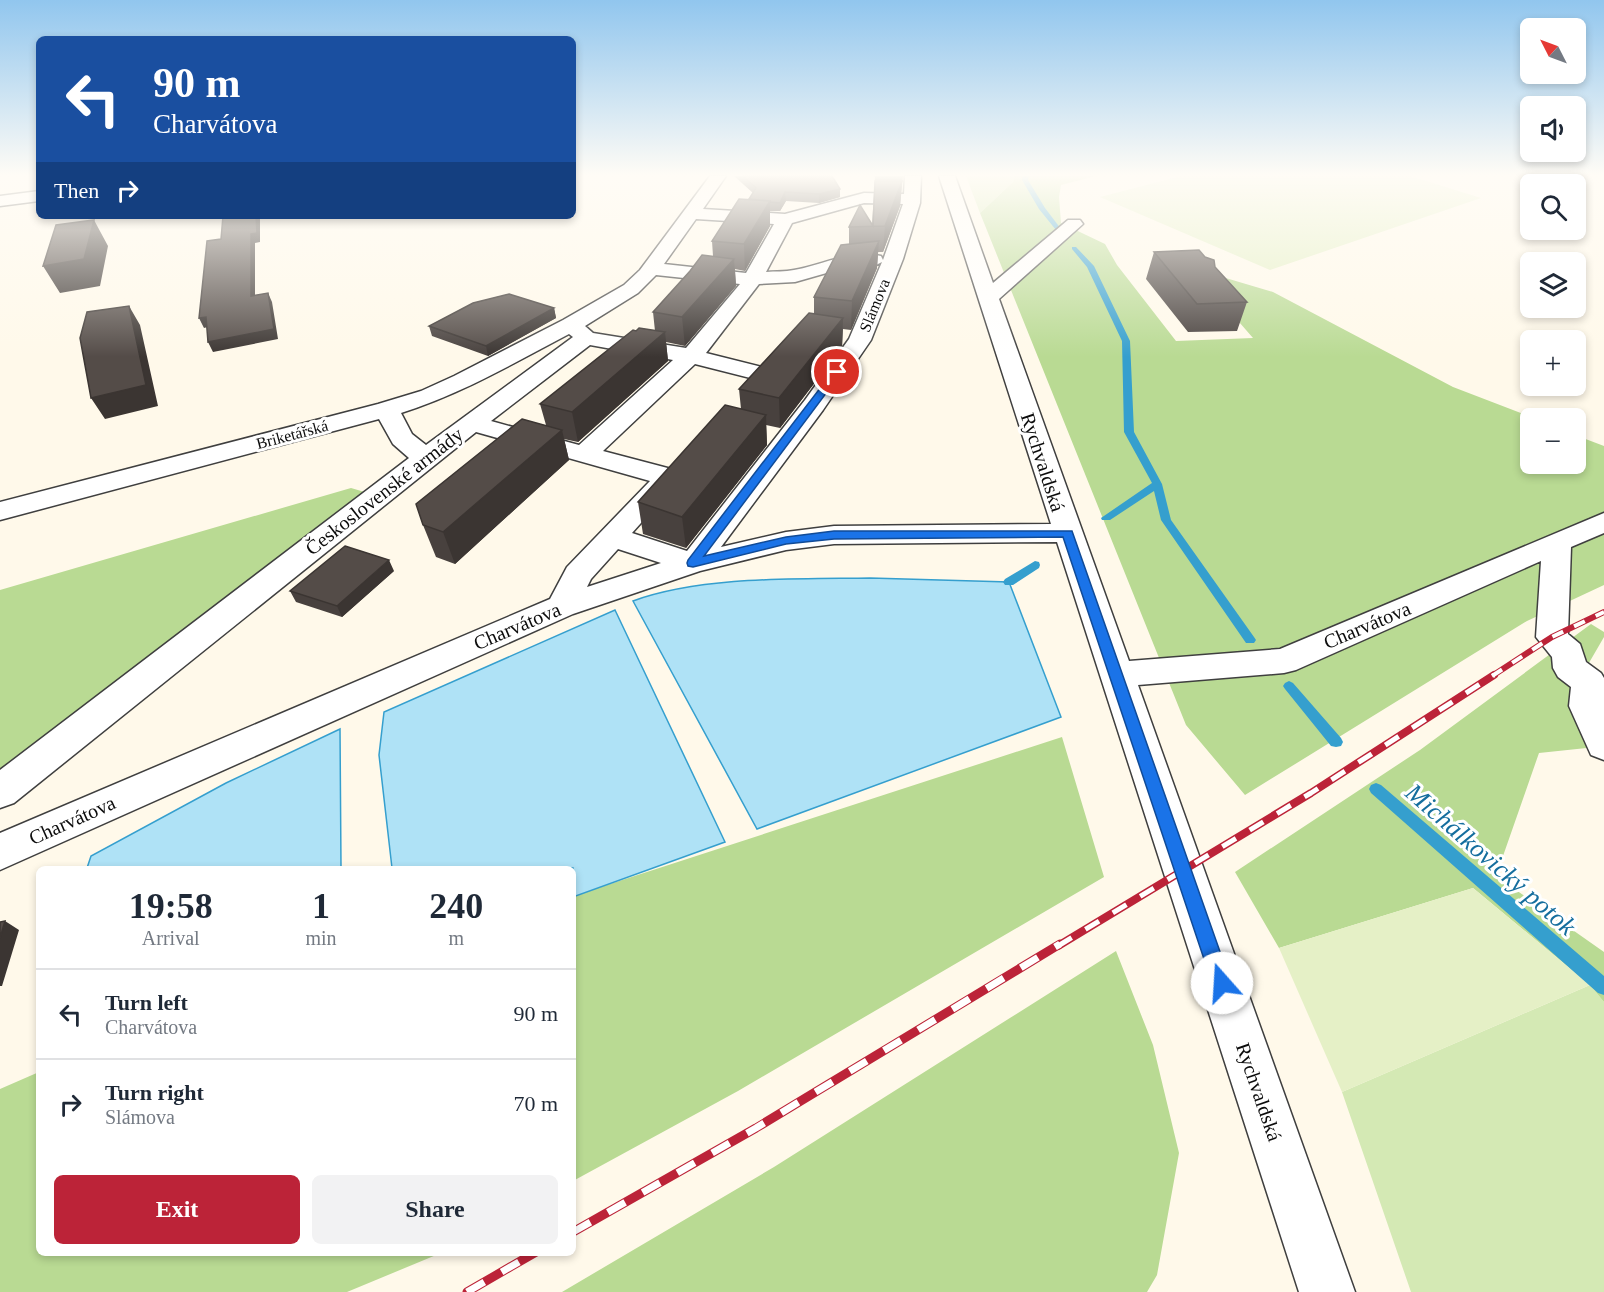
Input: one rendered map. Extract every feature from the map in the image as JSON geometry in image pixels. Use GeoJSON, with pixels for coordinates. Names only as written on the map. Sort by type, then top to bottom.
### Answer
{"type":"FeatureCollection","features":[{"type":"Feature","properties":{"kind":"street","name":"Československé armády"},"geometry":{"type":"LineString","coordinates":[[0,792],[471,423],[631,289],[651,269],[674,236]]}},
{"type":"Feature","properties":{"kind":"street"},"geometry":{"type":"LineString","coordinates":[[585,454],[691,356],[752,279],[775,236]]}},
{"type":"Feature","properties":{"kind":"street","name":"Slámova"},"geometry":{"type":"LineString","coordinates":[[693,563],[776,437],[848,338],[893,259],[900,236]]}},
{"type":"Feature","properties":{"kind":"street","name":"Rychvaldská"},"geometry":{"type":"LineString","coordinates":[[968,236],[1327,1292]]}},
{"type":"Feature","properties":{"kind":"street"},"geometry":{"type":"LineString","coordinates":[[988,298],[1060,236]]}},
{"type":"Feature","properties":{"kind":"street"},"geometry":{"type":"LineString","coordinates":[[651,269],[752,279],[795,276],[843,262],[893,259]]}},
{"type":"Feature","properties":{"kind":"street"},"geometry":{"type":"LineString","coordinates":[[579,331],[765,375]]}},
{"type":"Feature","properties":{"kind":"street","name":"Briketářská"},"geometry":{"type":"LineString","coordinates":[[0,511],[387,409],[440,391],[579,331]]}},
{"type":"Feature","properties":{"kind":"street"},"geometry":{"type":"LineString","coordinates":[[387,409],[404,443],[412,451],[428,456]]}},
{"type":"Feature","properties":{"kind":"street"},"geometry":{"type":"LineString","coordinates":[[471,423],[585,454],[676,470],[578,574],[562,606]]}},
{"type":"Feature","properties":{"kind":"street","name":"Charvátova"},"geometry":{"type":"LineString","coordinates":[[1116,674],[1284,661],[1604,522]]}},
{"type":"Feature","properties":{"kind":"street","name":"Charvátova"},"geometry":{"type":"LineString","coordinates":[[0,852],[562,606],[693,563],[786,541],[834,535],[1067,533]]}},
{"type":"Feature","properties":{"kind":"street"},"geometry":{"type":"LineString","coordinates":[[613,537],[693,563]]}},
{"type":"Feature","properties":{"kind":"street"},"geometry":{"type":"LineString","coordinates":[[1557,543],[1552,637],[1568,652],[1570,668],[1589,682],[1587,706],[1604,745]]}},
{"type":"Feature","properties":{"kind":"green space"},"geometry":{"type":"Polygon","coordinates":[[[989,236],[1089,236],[1105,244],[1117,265],[1176,341],[1253,338],[1192,268],[1273,292],[1453,387],[1520,413],[1520,474],[1586,474],[1586,439],[1604,446],[1604,585],[1527,621],[1245,795],[1186,725],[989,236]]]}},
{"type":"Feature","properties":{"kind":"green space"},"geometry":{"type":"Polygon","coordinates":[[[1192,236],[1369,236],[1270,270],[1192,236]]]}},
{"type":"Feature","properties":{"kind":"green space"},"geometry":{"type":"Polygon","coordinates":[[[351,488],[368,493],[0,778],[0,590],[351,488]]]}},
{"type":"Feature","properties":{"kind":"green space"},"geometry":{"type":"Polygon","coordinates":[[[1591,624],[1604,632],[1604,637],[1586,668],[1596,747],[1539,753],[1496,876],[1604,952],[1604,1002],[1590,985],[1473,888],[1279,948],[1235,872],[1420,750],[1591,624]]]}},
{"type":"Feature","properties":{"kind":"green space"},"geometry":{"type":"Polygon","coordinates":[[[1062,737],[1104,877],[738,1091],[576,1179],[576,895],[1062,737]]]}},
{"type":"Feature","properties":{"kind":"green space"},"geometry":{"type":"Polygon","coordinates":[[[1473,888],[1590,985],[1342,1092],[1279,948],[1473,888]]]}},
{"type":"Feature","properties":{"kind":"green space"},"geometry":{"type":"Polygon","coordinates":[[[1116,951],[1153,1045],[1179,1153],[1157,1275],[1147,1292],[562,1292],[774,1167],[1116,951]]]}},
{"type":"Feature","properties":{"kind":"green space"},"geometry":{"type":"Polygon","coordinates":[[[1590,985],[1604,1002],[1604,1292],[1411,1292],[1342,1092],[1590,985]]]}},
{"type":"Feature","properties":{"kind":"green space"},"geometry":{"type":"Polygon","coordinates":[[[36,1073],[36,1256],[434,1256],[347,1292],[0,1292],[0,1089],[36,1073]]]}},
{"type":"Feature","properties":{"kind":"water"},"geometry":{"type":"Polygon","coordinates":[[[870,578],[1009,582],[1061,717],[757,829],[633,601],[660,593],[719,583],[781,579],[870,578]]]}},
{"type":"Feature","properties":{"kind":"water"},"geometry":{"type":"Polygon","coordinates":[[[615,610],[725,842],[576,896],[576,866],[392,866],[379,755],[384,712],[615,610]]]}},
{"type":"Feature","properties":{"kind":"water"},"geometry":{"type":"Polygon","coordinates":[[[340,729],[341,866],[88,866],[91,856],[226,783],[340,729]]]}},
{"type":"Feature","properties":{"kind":"building"},"geometry":{"type":"Polygon","coordinates":[[[52,236],[90,236],[84,259],[43,266],[52,236]]]}},
{"type":"Feature","properties":{"kind":"building"},"geometry":{"type":"Polygon","coordinates":[[[221,236],[251,236],[251,296],[268,293],[274,329],[208,342],[206,317],[199,318],[207,241],[221,239],[221,236]]]}},
{"type":"Feature","properties":{"kind":"building"},"geometry":{"type":"Polygon","coordinates":[[[715,236],[749,236],[744,244],[712,241],[715,236]]]}},
{"type":"Feature","properties":{"kind":"building"},"geometry":{"type":"Polygon","coordinates":[[[879,241],[852,301],[814,297],[841,245],[879,241]]]}},
{"type":"Feature","properties":{"kind":"building"},"geometry":{"type":"Polygon","coordinates":[[[1199,250],[1205,257],[1214,260],[1215,267],[1247,302],[1197,304],[1154,252],[1199,250]]]}},
{"type":"Feature","properties":{"kind":"building"},"geometry":{"type":"Polygon","coordinates":[[[702,255],[734,259],[682,317],[653,312],[690,271],[702,255]]]}},
{"type":"Feature","properties":{"kind":"building"},"geometry":{"type":"Polygon","coordinates":[[[509,294],[554,308],[486,346],[429,326],[473,303],[509,294]]]}},
{"type":"Feature","properties":{"kind":"building"},"geometry":{"type":"Polygon","coordinates":[[[129,306],[146,385],[91,398],[80,338],[87,312],[129,306]]]}},
{"type":"Feature","properties":{"kind":"building"},"geometry":{"type":"Polygon","coordinates":[[[809,313],[843,318],[779,398],[739,389],[809,313]]]}},
{"type":"Feature","properties":{"kind":"building"},"geometry":{"type":"Polygon","coordinates":[[[639,328],[665,332],[572,412],[540,404],[633,330],[636,331],[639,328]]]}},
{"type":"Feature","properties":{"kind":"building"},"geometry":{"type":"Polygon","coordinates":[[[725,405],[766,415],[682,517],[638,502],[725,405]]]}},
{"type":"Feature","properties":{"kind":"building"},"geometry":{"type":"Polygon","coordinates":[[[522,419],[562,430],[443,532],[423,525],[416,504],[522,419]]]}},
{"type":"Feature","properties":{"kind":"building"},"geometry":{"type":"Polygon","coordinates":[[[345,546],[389,560],[337,606],[290,591],[345,546]]]}},
{"type":"Feature","properties":{"kind":"building"},"geometry":{"type":"Polygon","coordinates":[[[5,921],[0,938],[0,922],[5,921]]]}},
{"type":"Feature","properties":{"kind":"waterway","name":"Michálkovický potok"},"geometry":{"type":"LineString","coordinates":[[1074,248],[1090,266],[1126,341],[1129,432],[1157,484]]}},
{"type":"Feature","properties":{"kind":"waterway"},"geometry":{"type":"LineString","coordinates":[[1106,518],[1157,484]]}},
{"type":"Feature","properties":{"kind":"waterway","name":"Michálkovický potok"},"geometry":{"type":"LineString","coordinates":[[1157,484],[1166,520],[1250,640]]}},
{"type":"Feature","properties":{"kind":"waterway"},"geometry":{"type":"LineString","coordinates":[[1009,582],[1035,565]]}},
{"type":"Feature","properties":{"kind":"waterway","name":"Michálkovický potok"},"geometry":{"type":"LineString","coordinates":[[1289,686],[1336,742]]}},
{"type":"Feature","properties":{"kind":"waterway","name":"Michálkovický potok"},"geometry":{"type":"LineString","coordinates":[[1376,789],[1604,987]]}},
{"type":"Feature","properties":{"kind":"railway"},"geometry":{"type":"LineString","coordinates":[[1492,676],[1552,637],[1604,612]]}},
{"type":"Feature","properties":{"kind":"railway"},"geometry":{"type":"LineString","coordinates":[[1058,946],[1311,793],[1494,675]]}},
{"type":"Feature","properties":{"kind":"railway"},"geometry":{"type":"LineString","coordinates":[[576,1230],[756,1128],[1060,944]]}},
{"type":"Feature","properties":{"kind":"railway"},"geometry":{"type":"LineString","coordinates":[[467,1292],[529,1256]]}},
{"type":"Feature","properties":{"kind":"route"},"geometry":{"type":"LineString","coordinates":[[837,372],[693,563],[786,541],[834,535],[979,536],[1067,533],[1222,983]]}}]}
